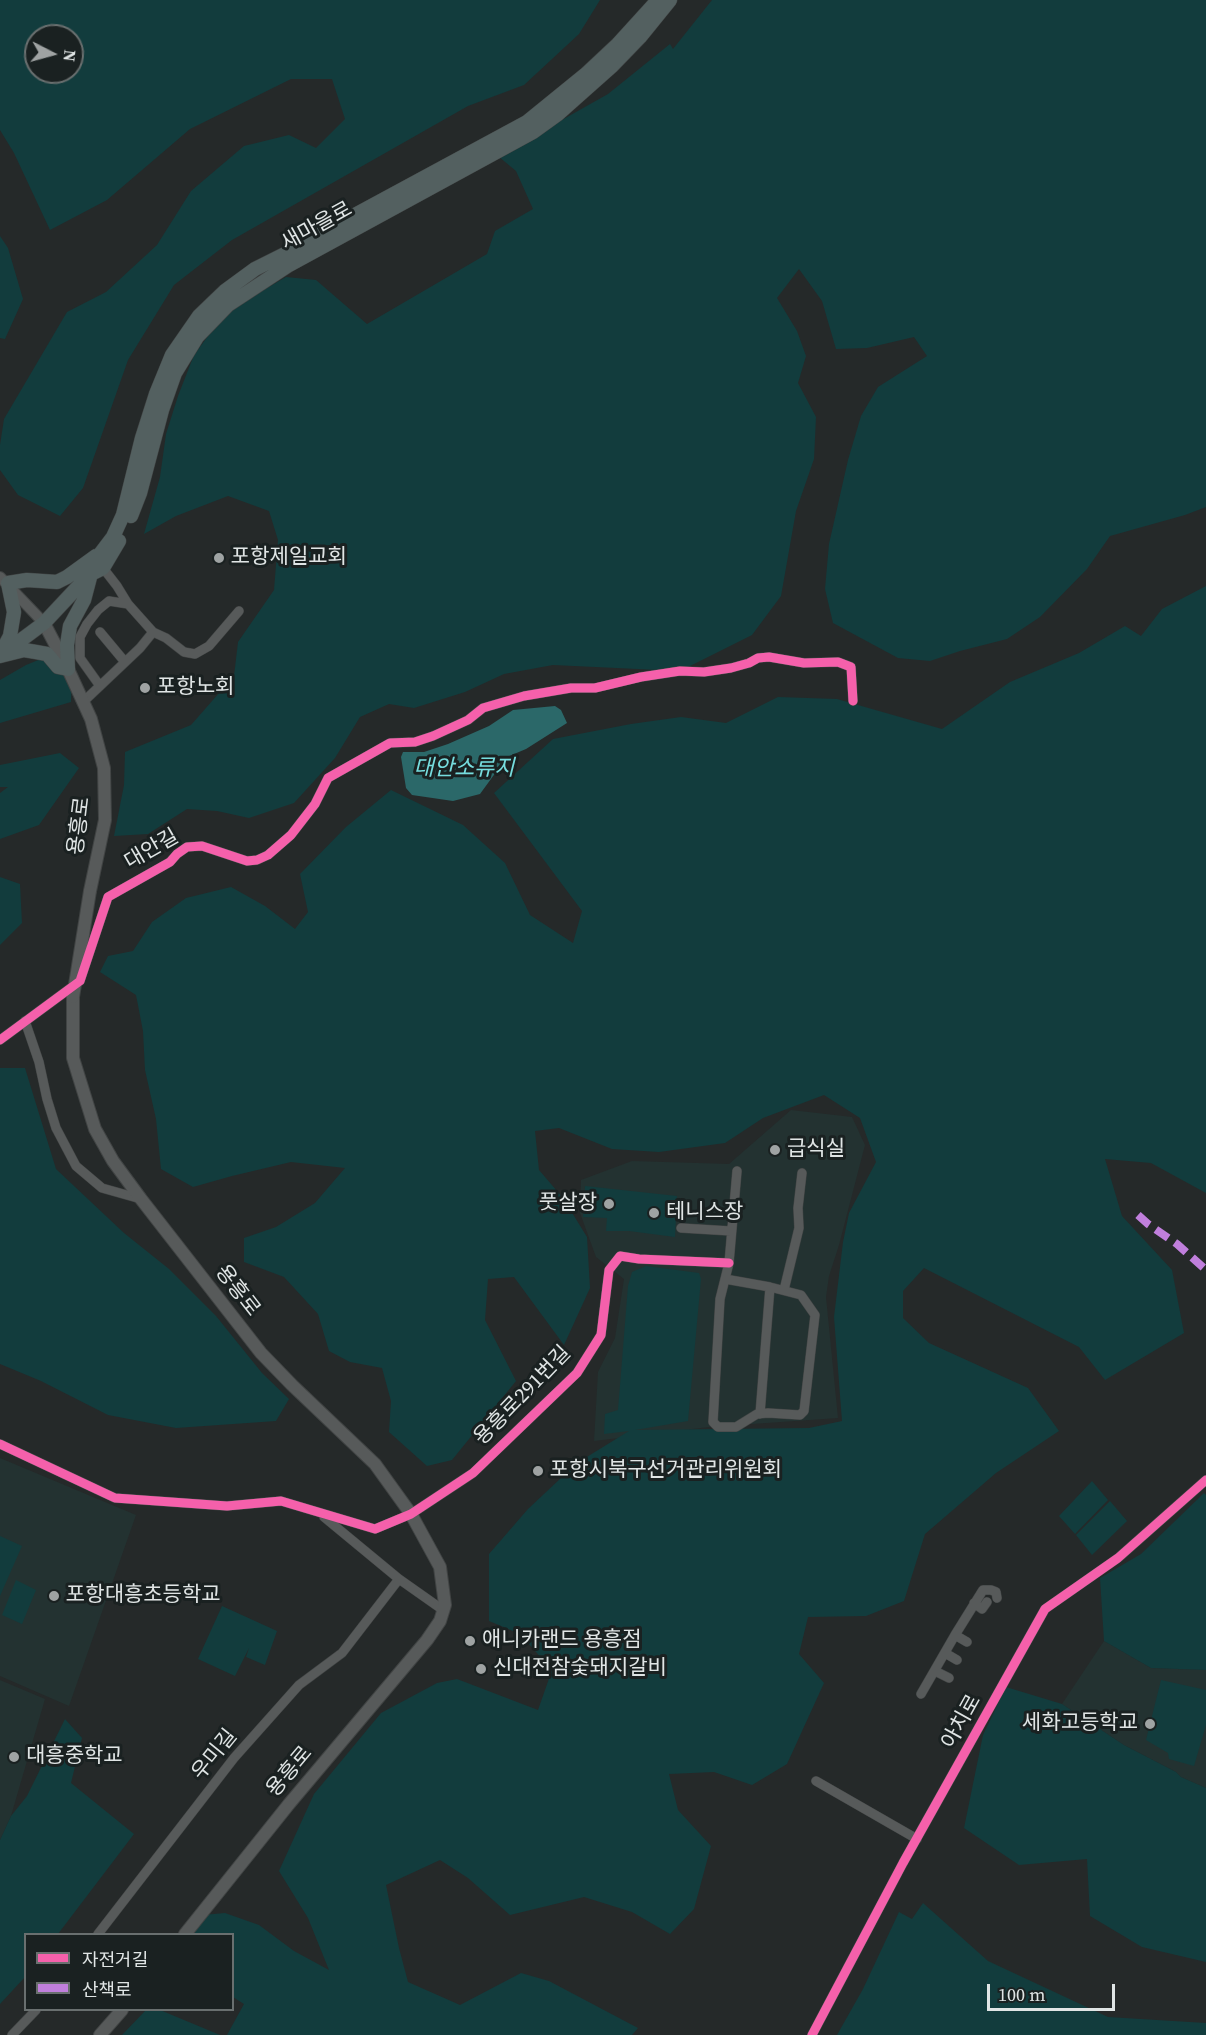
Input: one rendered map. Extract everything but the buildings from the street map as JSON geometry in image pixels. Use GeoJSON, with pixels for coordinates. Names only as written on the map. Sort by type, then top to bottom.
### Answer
{"type":"FeatureCollection","features":[{"type":"Feature","properties":{"kind":"main road","name":"새마을로"},"geometry":{"type":"LineString","coordinates":[[89,575],[93,562],[113,537],[123,515],[142,438],[172,355],[200,316],[225,291],[255,269],[527,122],[594,67],[658,0]]}},
{"type":"Feature","properties":{"kind":"main road","name":"새마을로"},"geometry":{"type":"LineString","coordinates":[[0,655],[44,623],[89,575],[103,568],[124,534],[140,493],[162,410],[175,373],[197,337],[228,305],[290,265],[533,132],[558,114],[640,37],[670,0]]}},
{"type":"Feature","properties":{"kind":"main road"},"geometry":{"type":"LineString","coordinates":[[0,655],[10,636],[14,612],[4,580],[57,582],[100,553]]}},
{"type":"Feature","properties":{"kind":"main road"},"geometry":{"type":"LineString","coordinates":[[0,655],[24,650],[47,654],[58,667],[68,669],[66,645],[70,626],[84,600],[89,575]]}},
{"type":"Feature","properties":{"kind":"main road","name":"용흥로"},"geometry":{"type":"LineString","coordinates":[[44,623],[91,720],[104,768],[105,820],[90,891],[73,997],[73,1058],[95,1129],[113,1161],[141,1199],[261,1353],[375,1464],[411,1514],[440,1566],[445,1605],[440,1621],[427,1640],[276,1820],[187,1933]]}},
{"type":"Feature","properties":{"kind":"main road"},"geometry":{"type":"LineString","coordinates":[[99,2035],[121,2011]]}},
{"type":"Feature","properties":{"kind":"street"},"geometry":{"type":"LineString","coordinates":[[103,568],[128,604],[153,632],[166,638],[184,652],[195,654],[209,646],[238,611]]}},
{"type":"Feature","properties":{"kind":"street","name":"용흥로"},"geometry":{"type":"LineString","coordinates":[[4,580],[44,623]]}},
{"type":"Feature","properties":{"kind":"street"},"geometry":{"type":"LineString","coordinates":[[100,686],[80,658],[80,638],[87,624],[109,601],[128,604]]}},
{"type":"Feature","properties":{"kind":"street"},"geometry":{"type":"LineString","coordinates":[[100,632],[125,662]]}},
{"type":"Feature","properties":{"kind":"street"},"geometry":{"type":"LineString","coordinates":[[83,702],[153,632]]}},
{"type":"Feature","properties":{"kind":"street","name":"대안길"},"geometry":{"type":"LineString","coordinates":[[0,1040],[80,981],[108,897],[170,862],[188,847],[202,846],[237,860],[247,861],[268,855],[291,835],[315,804],[328,778],[390,743],[415,742],[433,736],[468,720],[483,708],[524,696],[571,688],[595,688],[680,671],[704,672],[731,668],[758,658],[769,657],[804,663],[838,662],[851,667],[853,701]]}},
{"type":"Feature","properties":{"kind":"street"},"geometry":{"type":"LineString","coordinates":[[25,1021],[39,1062],[56,1128],[76,1166],[102,1188],[141,1199]]}},
{"type":"Feature","properties":{"kind":"street"},"geometry":{"type":"LineString","coordinates":[[724,1280],[770,1287],[801,1295],[815,1315],[804,1411],[800,1415],[760,1414],[736,1427],[718,1427],[713,1422],[720,1299],[724,1280],[729,1263],[736,1172]]}},
{"type":"Feature","properties":{"kind":"street"},"geometry":{"type":"LineString","coordinates":[[784,1290],[799,1228],[798,1208],[802,1173]]}},
{"type":"Feature","properties":{"kind":"street"},"geometry":{"type":"LineString","coordinates":[[681,1228],[731,1231]]}},
{"type":"Feature","properties":{"kind":"street","name":"용흥로291번길"},"geometry":{"type":"LineString","coordinates":[[0,1444],[115,1498],[227,1506],[281,1501],[375,1529],[411,1514],[473,1473],[577,1373],[601,1335],[609,1270],[620,1256],[729,1263]]}},
{"type":"Feature","properties":{"kind":"street"},"geometry":{"type":"LineString","coordinates":[[760,1414],[770,1287]]}},
{"type":"Feature","properties":{"kind":"street","name":"아치로"},"geometry":{"type":"LineString","coordinates":[[812,2035],[917,1839],[1045,1609],[1118,1558],[1206,1480]]}},
{"type":"Feature","properties":{"kind":"street"},"geometry":{"type":"LineString","coordinates":[[320,1513],[399,1579],[443,1610]]}},
{"type":"Feature","properties":{"kind":"street","name":"우미길"},"geometry":{"type":"LineString","coordinates":[[100,1933],[234,1758],[299,1685],[342,1653],[399,1579]]}},
{"type":"Feature","properties":{"kind":"street"},"geometry":{"type":"LineString","coordinates":[[921,1694],[983,1590],[996,1592],[997,1598]]}},
{"type":"Feature","properties":{"kind":"street"},"geometry":{"type":"LineString","coordinates":[[974,1604],[982,1609],[987,1602]]}},
{"type":"Feature","properties":{"kind":"street"},"geometry":{"type":"LineString","coordinates":[[966,1618],[976,1623]]}},
{"type":"Feature","properties":{"kind":"street"},"geometry":{"type":"LineString","coordinates":[[956,1635],[967,1642]]}},
{"type":"Feature","properties":{"kind":"street"},"geometry":{"type":"LineString","coordinates":[[945,1653],[957,1660]]}},
{"type":"Feature","properties":{"kind":"street"},"geometry":{"type":"LineString","coordinates":[[935,1671],[949,1678]]}},
{"type":"Feature","properties":{"kind":"street"},"geometry":{"type":"LineString","coordinates":[[816,1781],[917,1839]]}},
{"type":"Feature","properties":{"kind":"street"},"geometry":{"type":"LineString","coordinates":[[12,2035],[35,2011]]}},
{"type":"Feature","properties":{"kind":"shaded area"},"geometry":{"type":"Polygon","coordinates":[[[0,0],[600,0],[579,34],[524,85],[468,106],[232,240],[174,285],[128,360],[83,488],[60,516],[18,495],[0,470],[0,445],[4,419],[67,312],[106,292],[157,245],[191,191],[244,146],[289,135],[316,148],[345,119],[332,79],[291,79],[190,129],[107,200],[50,230],[14,153],[0,130],[0,0]]]}},
{"type":"Feature","properties":{"kind":"shaded area"},"geometry":{"type":"Polygon","coordinates":[[[712,0],[1206,0],[1206,507],[1110,536],[1087,569],[1040,617],[1007,639],[930,661],[898,658],[833,623],[825,589],[829,544],[848,460],[861,416],[878,387],[927,356],[914,337],[867,348],[836,349],[822,301],[799,269],[777,298],[797,331],[806,356],[798,383],[816,417],[814,459],[796,511],[781,596],[752,635],[680,671],[553,665],[504,674],[465,692],[414,708],[389,704],[360,717],[335,758],[294,803],[249,818],[217,811],[187,809],[148,834],[114,836],[124,785],[125,752],[191,725],[234,676],[238,642],[274,590],[278,540],[269,511],[228,496],[176,516],[144,534],[160,477],[166,434],[194,355],[222,317],[234,307],[286,277],[316,280],[367,324],[487,254],[495,231],[533,209],[516,171],[498,156],[608,94],[670,44],[673,49],[712,0]]]}},
{"type":"Feature","properties":{"kind":"shaded area"},"geometry":{"type":"Polygon","coordinates":[[[0,236],[8,248],[23,299],[5,339],[0,338],[0,236]]]}},
{"type":"Feature","properties":{"kind":"shaded area"},"geometry":{"type":"Polygon","coordinates":[[[1206,586],[1206,1193],[1151,1163],[1105,1159],[1122,1216],[1172,1270],[1184,1333],[1105,1380],[1079,1347],[924,1268],[903,1291],[903,1318],[929,1343],[1028,1388],[1059,1431],[996,1473],[925,1534],[904,1601],[866,1616],[808,1617],[799,1654],[824,1683],[787,1764],[752,1785],[714,1772],[669,1774],[678,1810],[711,1846],[694,1909],[670,1934],[632,1912],[584,1897],[510,1915],[468,1878],[440,1860],[386,1885],[408,1982],[460,2005],[521,1973],[549,1981],[638,2028],[632,2035],[227,2035],[244,2004],[234,1998],[234,1933],[192,1933],[203,1915],[225,1913],[259,1925],[294,1951],[329,1970],[308,1918],[279,1871],[314,1794],[381,1713],[437,1683],[457,1679],[538,1710],[552,1670],[520,1634],[489,1621],[489,1554],[528,1509],[577,1463],[629,1431],[604,1434],[605,1414],[618,1410],[628,1286],[632,1272],[646,1266],[699,1273],[701,1279],[688,1421],[635,1430],[809,1428],[842,1421],[834,1317],[843,1242],[849,1213],[876,1162],[860,1118],[824,1095],[763,1118],[725,1143],[659,1152],[612,1149],[559,1128],[535,1131],[539,1170],[563,1198],[587,1237],[590,1288],[564,1345],[514,1277],[488,1279],[485,1320],[516,1381],[452,1460],[427,1466],[389,1432],[391,1401],[382,1368],[350,1362],[329,1351],[318,1314],[284,1277],[244,1262],[244,1238],[276,1227],[315,1203],[345,1168],[291,1162],[193,1187],[161,1169],[156,1119],[145,1070],[143,1031],[136,995],[100,972],[108,956],[133,951],[152,922],[186,898],[231,887],[265,906],[295,929],[308,912],[300,874],[346,827],[391,790],[463,825],[505,863],[530,915],[573,943],[582,911],[494,793],[553,739],[681,717],[726,723],[778,697],[837,699],[942,729],[1010,682],[1079,653],[1125,626],[1141,636],[1162,609],[1206,586]]]}},
{"type":"Feature","properties":{"kind":"shaded area"},"geometry":{"type":"Polygon","coordinates":[[[58,652],[72,674],[71,702],[0,723],[0,680],[26,665],[58,652]]]}},
{"type":"Feature","properties":{"kind":"shaded area"},"geometry":{"type":"Polygon","coordinates":[[[60,753],[79,768],[39,825],[0,839],[0,793],[8,787],[0,787],[0,765],[60,753]]]}},
{"type":"Feature","properties":{"kind":"shaded area"},"geometry":{"type":"Polygon","coordinates":[[[0,877],[20,884],[22,923],[0,945],[0,877]]]}},
{"type":"Feature","properties":{"kind":"shaded area"},"geometry":{"type":"Polygon","coordinates":[[[0,1068],[25,1068],[56,1169],[124,1233],[169,1269],[216,1316],[262,1373],[289,1399],[276,1421],[176,1428],[108,1415],[41,1381],[0,1364],[0,1068]]]}},
{"type":"Feature","properties":{"kind":"shaded area"},"geometry":{"type":"Polygon","coordinates":[[[791,1110],[852,1117],[865,1145],[829,1276],[826,1297],[838,1418],[709,1427],[594,1441],[598,1372],[615,1338],[624,1279],[596,1257],[580,1213],[581,1180],[632,1161],[729,1164],[791,1110]]]}},
{"type":"Feature","properties":{"kind":"shaded area"},"geometry":{"type":"Polygon","coordinates":[[[585,1186],[677,1196],[675,1237],[629,1231],[606,1231],[607,1218],[583,1217],[585,1186]]]}},
{"type":"Feature","properties":{"kind":"shaded area","name":"포항대흥초등학교"},"geometry":{"type":"Polygon","coordinates":[[[0,1458],[136,1515],[69,1706],[0,1676],[0,1458]]]}},
{"type":"Feature","properties":{"kind":"shaded area"},"geometry":{"type":"Polygon","coordinates":[[[1092,1481],[1108,1500],[1075,1534],[1059,1516],[1092,1481]]]}},
{"type":"Feature","properties":{"kind":"shaded area"},"geometry":{"type":"Polygon","coordinates":[[[1204,1493],[1206,1495],[1206,1670],[1151,1668],[1104,1641],[1100,1578],[1141,1554],[1204,1493]]]}},
{"type":"Feature","properties":{"kind":"shaded area"},"geometry":{"type":"Polygon","coordinates":[[[1110,1501],[1127,1521],[1092,1555],[1076,1535],[1110,1501]]]}},
{"type":"Feature","properties":{"kind":"shaded area"},"geometry":{"type":"Polygon","coordinates":[[[0,1536],[22,1546],[0,1596],[0,1536]]]}},
{"type":"Feature","properties":{"kind":"shaded area"},"geometry":{"type":"Polygon","coordinates":[[[16,1580],[36,1590],[22,1624],[2,1615],[16,1580]]]}},
{"type":"Feature","properties":{"kind":"shaded area"},"geometry":{"type":"Polygon","coordinates":[[[222,1606],[277,1631],[265,1665],[246,1657],[249,1648],[235,1676],[198,1659],[222,1606]]]}},
{"type":"Feature","properties":{"kind":"shaded area","name":"세화고등학교"},"geometry":{"type":"Polygon","coordinates":[[[1104,1641],[1151,1668],[1206,1670],[1206,1788],[1181,1777],[1176,1772],[1124,1745],[1062,1704],[1104,1641]]]}},
{"type":"Feature","properties":{"kind":"shaded area","name":"대흥중학교"},"geometry":{"type":"Polygon","coordinates":[[[0,1680],[45,1699],[11,1816],[0,1840],[0,1680]]]}},
{"type":"Feature","properties":{"kind":"shaded area"},"geometry":{"type":"Polygon","coordinates":[[[1161,1680],[1206,1690],[1206,1725],[1194,1766],[1169,1759],[1168,1753],[1146,1740],[1161,1680]]]}},
{"type":"Feature","properties":{"kind":"shaded area"},"geometry":{"type":"Polygon","coordinates":[[[1006,1687],[1062,1704],[1124,1745],[1176,1772],[1181,1777],[1206,1788],[1206,1962],[1142,1947],[1090,1916],[1087,1859],[1019,1865],[964,1828],[983,1735],[1006,1687]]]}},
{"type":"Feature","properties":{"kind":"shaded area"},"geometry":{"type":"Polygon","coordinates":[[[65,1719],[82,1738],[71,1783],[134,1834],[59,1933],[24,1933],[24,1978],[0,2004],[0,1840],[11,1816],[27,1796],[65,1719]]]}},
{"type":"Feature","properties":{"kind":"shaded area"},"geometry":{"type":"Polygon","coordinates":[[[923,1903],[988,1961],[1108,2017],[1206,2023],[1206,2035],[837,2035],[863,1989],[899,1912],[912,1919],[923,1903]]]}},
{"type":"Feature","properties":{"kind":"shaded area"},"geometry":{"type":"Polygon","coordinates":[[[145,2011],[162,2011],[220,2035],[122,2035],[145,2011]]]}},
{"type":"Feature","properties":{"kind":"water","name":"대안소류지"},"geometry":{"type":"Polygon","coordinates":[[[555,706],[561,710],[567,723],[526,749],[507,757],[480,794],[453,801],[412,795],[406,788],[401,757],[403,752],[424,752],[448,744],[489,726],[513,710],[555,706]]]}},
{"type":"Feature","properties":{"kind":"marked path"},"geometry":{"type":"LineString","coordinates":[[1138,1215],[1177,1244],[1206,1270]]}},
{"type":"Feature","properties":{"kind":"cycle path"},"geometry":{"type":"LineString","coordinates":[[0,1040],[80,981],[108,897],[170,862],[187,847],[202,846],[247,861],[268,855],[291,835],[315,804],[328,778],[390,743],[415,742],[433,736],[468,720],[483,708],[524,696],[571,688],[595,688],[680,671],[704,672],[731,668],[758,658],[769,657],[804,663],[838,662],[851,667],[853,701]]}},
{"type":"Feature","properties":{"kind":"cycle path"},"geometry":{"type":"LineString","coordinates":[[0,1444],[115,1498],[227,1506],[281,1501],[375,1529],[411,1514],[473,1473],[577,1373],[601,1335],[609,1270],[620,1256],[729,1263]]}},
{"type":"Feature","properties":{"kind":"cycle path"},"geometry":{"type":"LineString","coordinates":[[812,2035],[903,1863],[1045,1609],[1118,1558],[1206,1480]]}},
{"type":"Feature","properties":{"kind":"place","name":"포항제일교회"},"geometry":{"type":"Point","coordinates":[219,558]}},
{"type":"Feature","properties":{"kind":"place","name":"포항노회"},"geometry":{"type":"Point","coordinates":[145,688]}},
{"type":"Feature","properties":{"kind":"place","name":"급식실"},"geometry":{"type":"Point","coordinates":[775,1150]}},
{"type":"Feature","properties":{"kind":"place","name":"풋살장"},"geometry":{"type":"Point","coordinates":[609,1204]}},
{"type":"Feature","properties":{"kind":"place","name":"테니스장"},"geometry":{"type":"Point","coordinates":[654,1213]}},
{"type":"Feature","properties":{"kind":"place","name":"포항시북구선거관리위원회"},"geometry":{"type":"Point","coordinates":[538,1471]}},
{"type":"Feature","properties":{"kind":"place","name":"포항대흥초등학교"},"geometry":{"type":"Point","coordinates":[54,1596]}},
{"type":"Feature","properties":{"kind":"place","name":"애니카랜드 용흥점"},"geometry":{"type":"Point","coordinates":[470,1641]}},
{"type":"Feature","properties":{"kind":"place","name":"신대전참숯돼지갈비"},"geometry":{"type":"Point","coordinates":[481,1669]}},
{"type":"Feature","properties":{"kind":"place","name":"세화고등학교"},"geometry":{"type":"Point","coordinates":[1150,1724]}},
{"type":"Feature","properties":{"kind":"place","name":"대흥중학교"},"geometry":{"type":"Point","coordinates":[14,1757]}}]}
